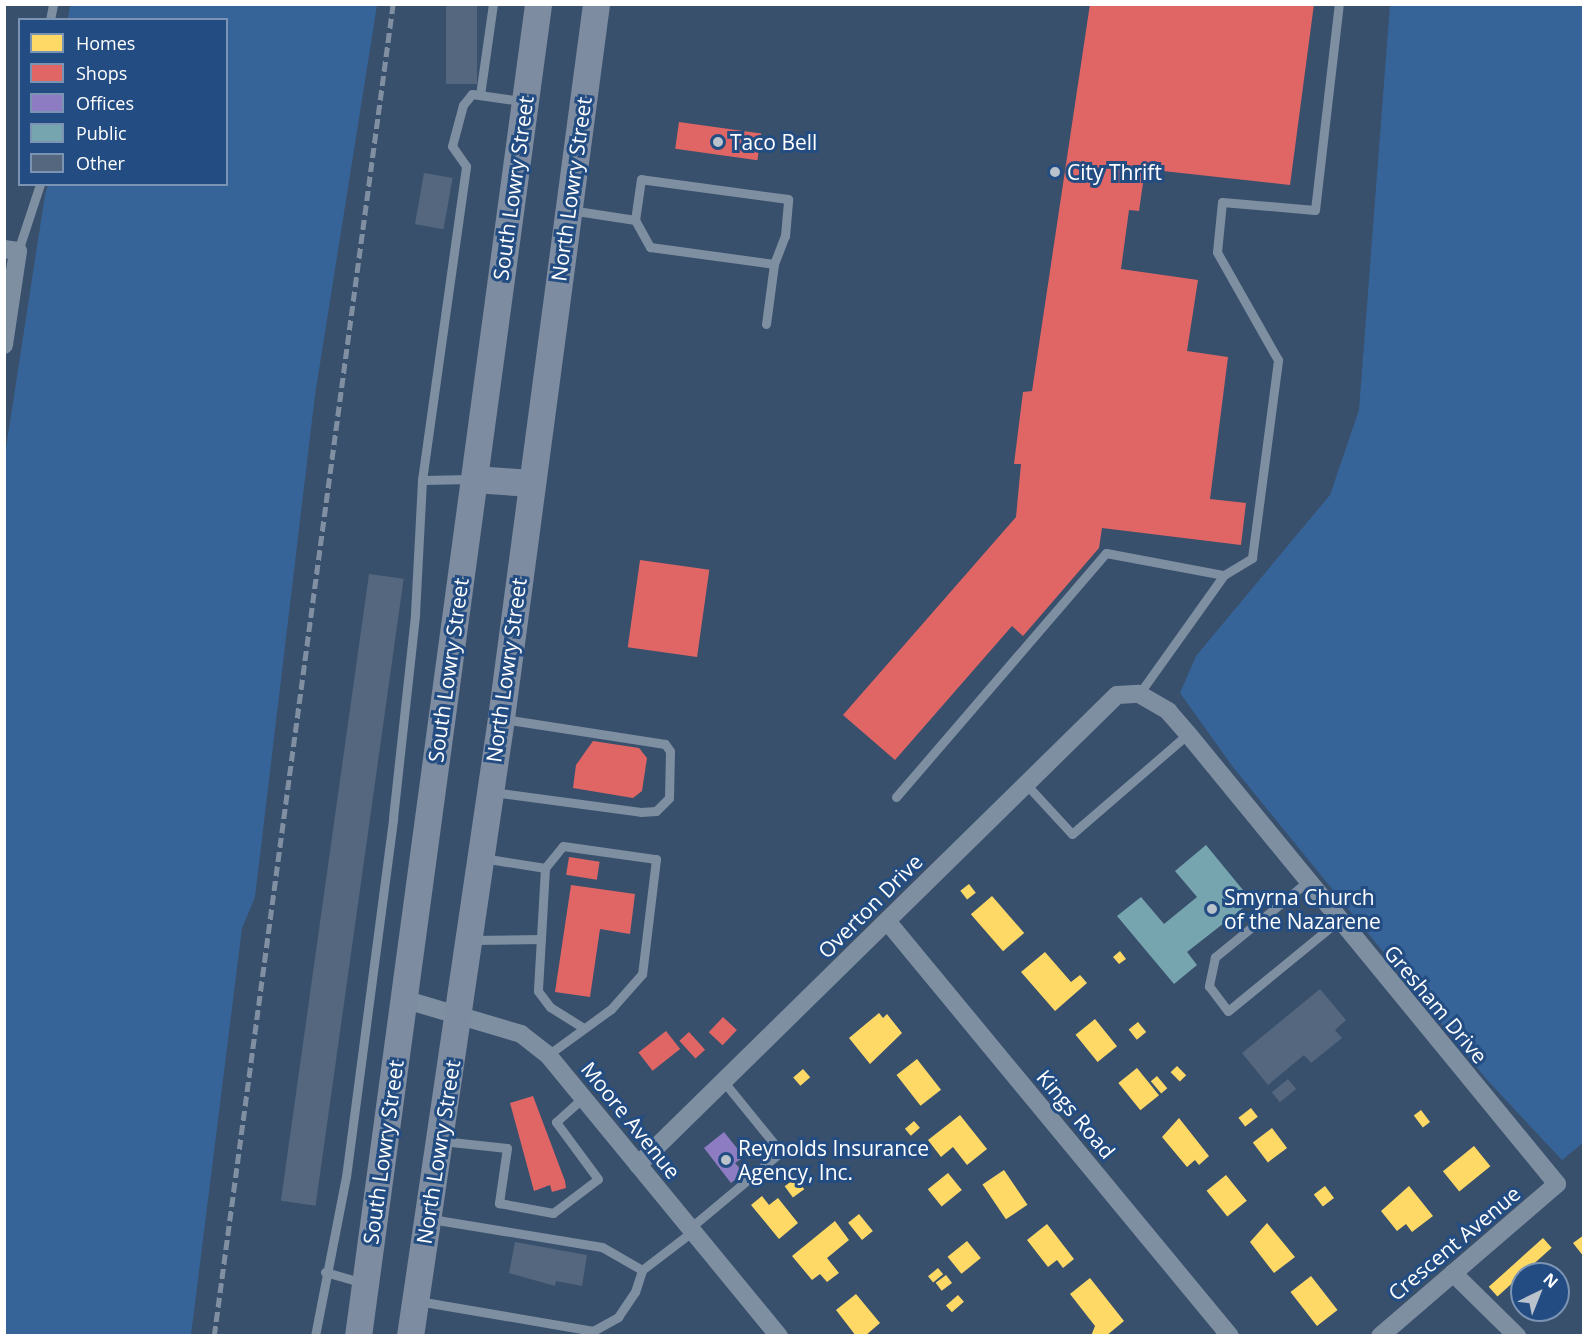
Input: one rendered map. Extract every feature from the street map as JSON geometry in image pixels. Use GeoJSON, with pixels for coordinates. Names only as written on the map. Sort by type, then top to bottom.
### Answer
{"type":"FeatureCollection","features":[{"type":"Feature","properties":{"kind":"main road","name":"South Lowry Street"},"geometry":{"type":"LineString","coordinates":[[358,1335],[538,4]]}},
{"type":"Feature","properties":{"kind":"main road","name":"North Lowry Street"},"geometry":{"type":"LineString","coordinates":[[411,1335],[501,718],[596,4]]}},
{"type":"Feature","properties":{"kind":"main road"},"geometry":{"type":"LineString","coordinates":[[474,479],[531,483]]}},
{"type":"Feature","properties":{"kind":"street"},"geometry":{"type":"LineString","coordinates":[[4,345],[11,250]]}},
{"type":"Feature","properties":{"kind":"street","name":"Gresham Drive"},"geometry":{"type":"LineString","coordinates":[[1139,694],[1167,711],[1188,734],[1338,921],[1557,1184]]}},
{"type":"Feature","properties":{"kind":"street","name":"Overton Drive"},"geometry":{"type":"LineString","coordinates":[[638,1165],[1025,782],[1117,695],[1139,694]]}},
{"type":"Feature","properties":{"kind":"street","name":"Kings Road"},"geometry":{"type":"LineString","coordinates":[[887,921],[1230,1335]]}},
{"type":"Feature","properties":{"kind":"street","name":"Moore Avenue"},"geometry":{"type":"LineString","coordinates":[[403,999],[521,1034],[548,1055],[779,1335]]}},
{"type":"Feature","properties":{"kind":"street","name":"Crescent Avenue"},"geometry":{"type":"LineString","coordinates":[[1380,1335],[1557,1184]]}},
{"type":"Feature","properties":{"kind":"street"},"geometry":{"type":"LineString","coordinates":[[1453,1273],[1517,1335]]}},
{"type":"Feature","properties":{"kind":"lane"},"geometry":{"type":"LineString","coordinates":[[480,95],[493,4]]}},
{"type":"Feature","properties":{"kind":"lane"},"geometry":{"type":"LineString","coordinates":[[1139,694],[1224,575],[1252,558],[1278,360],[1217,252],[1222,202],[1315,210],[1339,4]]}},
{"type":"Feature","properties":{"kind":"lane"},"geometry":{"type":"LineString","coordinates":[[315,1335],[325,1272],[346,1177],[393,818],[415,614],[422,480],[466,166],[452,146],[463,105],[472,94],[525,102]]}},
{"type":"Feature","properties":{"kind":"lane"},"geometry":{"type":"LineString","coordinates":[[766,324],[774,264],[785,236],[788,199],[641,179],[635,220],[650,247],[774,264]]}},
{"type":"Feature","properties":{"kind":"lane"},"geometry":{"type":"LineString","coordinates":[[11,250],[39,186]]}},
{"type":"Feature","properties":{"kind":"lane"},"geometry":{"type":"LineString","coordinates":[[568,210],[635,220]]}},
{"type":"Feature","properties":{"kind":"lane"},"geometry":{"type":"LineString","coordinates":[[422,480],[474,479]]}},
{"type":"Feature","properties":{"kind":"lane"},"geometry":{"type":"LineString","coordinates":[[897,797],[1106,553],[1224,575]]}},
{"type":"Feature","properties":{"kind":"lane"},"geometry":{"type":"LineString","coordinates":[[489,791],[641,812],[656,812],[669,798],[670,751],[665,744],[501,718]]}},
{"type":"Feature","properties":{"kind":"lane"},"geometry":{"type":"LineString","coordinates":[[1025,782],[1072,834],[1188,734]]}},
{"type":"Feature","properties":{"kind":"lane"},"geometry":{"type":"LineString","coordinates":[[548,1055],[611,1009],[642,974],[656,859],[563,846],[545,868],[538,991],[550,1007],[584,1028]]}},
{"type":"Feature","properties":{"kind":"lane"},"geometry":{"type":"LineString","coordinates":[[480,858],[545,868]]}},
{"type":"Feature","properties":{"kind":"lane"},"geometry":{"type":"LineString","coordinates":[[1307,882],[1215,957],[1209,986],[1228,1011],[1338,921]]}},
{"type":"Feature","properties":{"kind":"lane"},"geometry":{"type":"LineString","coordinates":[[469,940],[541,939]]}},
{"type":"Feature","properties":{"kind":"lane"},"geometry":{"type":"LineString","coordinates":[[416,1300],[593,1331],[608,1327],[635,1292],[642,1270],[782,1152],[723,1081]]}},
{"type":"Feature","properties":{"kind":"lane"},"geometry":{"type":"LineString","coordinates":[[440,1141],[507,1148],[499,1203],[553,1214],[598,1179],[556,1122],[584,1098]]}},
{"type":"Feature","properties":{"kind":"lane"},"geometry":{"type":"LineString","coordinates":[[428,1219],[602,1247],[642,1270]]}},
{"type":"Feature","properties":{"kind":"lane"},"geometry":{"type":"LineString","coordinates":[[325,1272],[365,1284]]}},
{"type":"Feature","properties":{"kind":"shaded area"},"geometry":{"type":"Polygon","coordinates":[[[70,5],[377,5],[315,395],[255,897],[242,928],[191,1335],[5,1335],[4,461],[45,195],[48,186],[228,186],[228,18],[68,18],[70,5]]]}},
{"type":"Feature","properties":{"kind":"shaded area"},"geometry":{"type":"Polygon","coordinates":[[[1390,5],[1583,5],[1584,1142],[1562,1160],[1488,1081],[1233,767],[1180,693],[1196,656],[1330,495],[1359,410],[1390,5]]]}},
{"type":"Feature","properties":{"kind":"building: Homes"},"geometry":{"type":"Polygon","coordinates":[[[969,884],[976,893],[967,899],[960,891],[969,884]]]}},
{"type":"Feature","properties":{"kind":"building: Homes"},"geometry":{"type":"Polygon","coordinates":[[[992,896],[1024,933],[1003,951],[971,914],[992,896]]]}},
{"type":"Feature","properties":{"kind":"building: Homes"},"geometry":{"type":"Polygon","coordinates":[[[1120,951],[1126,959],[1119,964],[1113,957],[1120,951]]]}},
{"type":"Feature","properties":{"kind":"building: Homes"},"geometry":{"type":"Polygon","coordinates":[[[1045,952],[1071,982],[1080,975],[1087,983],[1055,1011],[1021,972],[1045,952]]]}},
{"type":"Feature","properties":{"kind":"building: Homes"},"geometry":{"type":"Polygon","coordinates":[[[879,1013],[883,1018],[887,1014],[902,1033],[870,1064],[849,1038],[879,1013]]]}},
{"type":"Feature","properties":{"kind":"building: Homes"},"geometry":{"type":"Polygon","coordinates":[[[1095,1019],[1117,1046],[1098,1062],[1076,1035],[1095,1019]]]}},
{"type":"Feature","properties":{"kind":"building: Homes"},"geometry":{"type":"Polygon","coordinates":[[[1138,1022],[1146,1032],[1137,1040],[1129,1030],[1138,1022]]]}},
{"type":"Feature","properties":{"kind":"building: Homes"},"geometry":{"type":"Polygon","coordinates":[[[917,1059],[941,1090],[921,1106],[897,1075],[917,1059]]]}},
{"type":"Feature","properties":{"kind":"building: Homes"},"geometry":{"type":"Polygon","coordinates":[[[1177,1066],[1186,1075],[1180,1082],[1171,1072],[1177,1066]]]}},
{"type":"Feature","properties":{"kind":"building: Homes"},"geometry":{"type":"Polygon","coordinates":[[[1137,1068],[1159,1095],[1140,1110],[1118,1083],[1137,1068]]]}},
{"type":"Feature","properties":{"kind":"building: Homes"},"geometry":{"type":"Polygon","coordinates":[[[803,1069],[810,1077],[800,1086],[793,1078],[803,1069]]]}},
{"type":"Feature","properties":{"kind":"building: Homes"},"geometry":{"type":"Polygon","coordinates":[[[1157,1076],[1167,1088],[1161,1093],[1151,1081],[1157,1076]]]}},
{"type":"Feature","properties":{"kind":"building: Homes"},"geometry":{"type":"Polygon","coordinates":[[[1251,1108],[1258,1117],[1245,1127],[1238,1118],[1251,1108]]]}},
{"type":"Feature","properties":{"kind":"building: Homes"},"geometry":{"type":"Polygon","coordinates":[[[1421,1110],[1430,1122],[1423,1127],[1414,1115],[1421,1110]]]}},
{"type":"Feature","properties":{"kind":"building: Homes"},"geometry":{"type":"Polygon","coordinates":[[[960,1115],[987,1149],[967,1165],[953,1147],[941,1157],[928,1140],[960,1115]]]}},
{"type":"Feature","properties":{"kind":"building: Homes"},"geometry":{"type":"Polygon","coordinates":[[[1179,1118],[1209,1156],[1199,1165],[1195,1160],[1187,1167],[1162,1137],[1179,1118]]]}},
{"type":"Feature","properties":{"kind":"building: Homes"},"geometry":{"type":"Polygon","coordinates":[[[914,1121],[920,1128],[911,1136],[905,1129],[914,1121]]]}},
{"type":"Feature","properties":{"kind":"building: Homes"},"geometry":{"type":"Polygon","coordinates":[[[1272,1128],[1287,1148],[1268,1162],[1253,1142],[1272,1128]]]}},
{"type":"Feature","properties":{"kind":"building: Homes"},"geometry":{"type":"Polygon","coordinates":[[[1474,1146],[1490,1166],[1459,1191],[1443,1171],[1474,1146]]]}},
{"type":"Feature","properties":{"kind":"building: Homes"},"geometry":{"type":"Polygon","coordinates":[[[1004,1170],[1027,1205],[1006,1219],[982,1185],[1004,1170]]]}},
{"type":"Feature","properties":{"kind":"building: Homes"},"geometry":{"type":"Polygon","coordinates":[[[948,1173],[962,1190],[942,1206],[928,1189],[948,1173]]]}},
{"type":"Feature","properties":{"kind":"building: Homes"},"geometry":{"type":"Polygon","coordinates":[[[1226,1175],[1247,1201],[1227,1216],[1207,1191],[1226,1175]]]}},
{"type":"Feature","properties":{"kind":"building: Homes"},"geometry":{"type":"Polygon","coordinates":[[[796,1178],[804,1189],[793,1198],[785,1186],[796,1178]]]}},
{"type":"Feature","properties":{"kind":"building: Homes"},"geometry":{"type":"Polygon","coordinates":[[[1325,1186],[1334,1198],[1323,1206],[1314,1194],[1325,1186]]]}},
{"type":"Feature","properties":{"kind":"building: Homes"},"geometry":{"type":"Polygon","coordinates":[[[1409,1186],[1433,1216],[1412,1232],[1406,1224],[1397,1231],[1381,1211],[1409,1186]]]}},
{"type":"Feature","properties":{"kind":"building: Homes"},"geometry":{"type":"Polygon","coordinates":[[[762,1196],[769,1205],[778,1198],[798,1223],[779,1239],[751,1205],[762,1196]]]}},
{"type":"Feature","properties":{"kind":"building: Homes"},"geometry":{"type":"Polygon","coordinates":[[[859,1214],[873,1231],[862,1240],[848,1223],[859,1214]]]}},
{"type":"Feature","properties":{"kind":"building: Homes"},"geometry":{"type":"Polygon","coordinates":[[[835,1221],[849,1240],[827,1258],[839,1273],[827,1282],[820,1274],[812,1280],[792,1256],[835,1221]]]}},
{"type":"Feature","properties":{"kind":"building: Homes"},"geometry":{"type":"Polygon","coordinates":[[[1267,1223],[1295,1257],[1274,1273],[1250,1242],[1267,1223]]]}},
{"type":"Feature","properties":{"kind":"building: Homes"},"geometry":{"type":"Polygon","coordinates":[[[1047,1224],[1074,1259],[1063,1268],[1057,1260],[1048,1267],[1027,1240],[1047,1224]]]}},
{"type":"Feature","properties":{"kind":"building: Homes"},"geometry":{"type":"Polygon","coordinates":[[[1584,1235],[1584,1257],[1573,1243],[1584,1235]]]}},
{"type":"Feature","properties":{"kind":"building: Homes"},"geometry":{"type":"Polygon","coordinates":[[[1543,1238],[1552,1248],[1536,1262],[1516,1262],[1543,1238]]]}},
{"type":"Feature","properties":{"kind":"building: Homes"},"geometry":{"type":"Polygon","coordinates":[[[967,1241],[981,1258],[961,1274],[948,1257],[967,1241]]]}},
{"type":"Feature","properties":{"kind":"building: Homes"},"geometry":{"type":"Polygon","coordinates":[[[938,1268],[943,1274],[933,1282],[928,1276],[938,1268]]]}},
{"type":"Feature","properties":{"kind":"building: Homes"},"geometry":{"type":"Polygon","coordinates":[[[1510,1268],[1510,1285],[1497,1297],[1489,1287],[1510,1268]]]}},
{"type":"Feature","properties":{"kind":"building: Homes"},"geometry":{"type":"Polygon","coordinates":[[[946,1275],[952,1283],[942,1291],[936,1283],[946,1275]]]}},
{"type":"Feature","properties":{"kind":"building: Homes"},"geometry":{"type":"Polygon","coordinates":[[[1311,1276],[1337,1310],[1317,1326],[1291,1292],[1311,1276]]]}},
{"type":"Feature","properties":{"kind":"building: Homes"},"geometry":{"type":"Polygon","coordinates":[[[1090,1278],[1124,1321],[1106,1336],[1091,1336],[1095,1326],[1070,1294],[1090,1278]]]}},
{"type":"Feature","properties":{"kind":"building: Homes"},"geometry":{"type":"Polygon","coordinates":[[[856,1294],[880,1323],[865,1336],[856,1336],[836,1310],[856,1294]]]}},
{"type":"Feature","properties":{"kind":"building: Homes"},"geometry":{"type":"Polygon","coordinates":[[[958,1295],[964,1302],[952,1312],[946,1305],[958,1295]]]}},
{"type":"Feature","properties":{"kind":"building: Shops"},"geometry":{"type":"Polygon","coordinates":[[[1090,4],[1314,4],[1290,185],[1145,169],[1139,211],[1129,210],[1121,269],[1198,280],[1187,351],[1228,357],[1210,499],[1246,503],[1241,545],[1102,528],[1099,548],[1023,636],[1012,626],[895,760],[843,715],[1016,517],[1021,464],[1014,464],[1023,392],[1032,391],[1090,4]]]}},
{"type":"Feature","properties":{"kind":"building: Shops","name":"Taco Bell"},"geometry":{"type":"Polygon","coordinates":[[[679,122],[761,134],[757,160],[675,149],[679,122]]]}},
{"type":"Feature","properties":{"kind":"building: Shops"},"geometry":{"type":"Polygon","coordinates":[[[640,560],[709,570],[697,657],[628,647],[640,560]]]}},
{"type":"Feature","properties":{"kind":"building: Shops"},"geometry":{"type":"Polygon","coordinates":[[[593,741],[639,748],[647,758],[642,791],[633,798],[573,788],[576,765],[593,741]]]}},
{"type":"Feature","properties":{"kind":"building: Shops"},"geometry":{"type":"Polygon","coordinates":[[[569,857],[600,862],[597,880],[566,875],[569,857]]]}},
{"type":"Feature","properties":{"kind":"building: Shops"},"geometry":{"type":"Polygon","coordinates":[[[571,885],[635,894],[630,934],[600,929],[590,997],[555,992],[571,885]]]}},
{"type":"Feature","properties":{"kind":"building: Shops"},"geometry":{"type":"Polygon","coordinates":[[[723,1017],[737,1030],[723,1045],[709,1032],[723,1017]]]}},
{"type":"Feature","properties":{"kind":"building: Shops"},"geometry":{"type":"Polygon","coordinates":[[[666,1031],[680,1049],[653,1071],[638,1053],[666,1031]]]}},
{"type":"Feature","properties":{"kind":"building: Shops"},"geometry":{"type":"Polygon","coordinates":[[[689,1032],[705,1050],[695,1059],[679,1041],[689,1032]]]}},
{"type":"Feature","properties":{"kind":"building: Shops"},"geometry":{"type":"Polygon","coordinates":[[[533,1096],[565,1181],[566,1188],[552,1192],[550,1185],[534,1191],[510,1103],[533,1096]]]}},
{"type":"Feature","properties":{"kind":"building: Offices","name":"Reynolds Insurance Agency, Inc."},"geometry":{"type":"Polygon","coordinates":[[[724,1132],[744,1157],[735,1163],[744,1173],[731,1183],[704,1148],[724,1132]]]}},
{"type":"Feature","properties":{"kind":"building: Public","name":"Smyrna Church of the Nazarene"},"geometry":{"type":"Polygon","coordinates":[[[1206,845],[1252,901],[1187,952],[1197,965],[1174,984],[1117,916],[1141,897],[1164,924],[1197,897],[1175,871],[1206,845]]]}},
{"type":"Feature","properties":{"kind":"building: Other"},"geometry":{"type":"Polygon","coordinates":[[[446,4],[477,4],[477,84],[446,84],[446,4]]]}},
{"type":"Feature","properties":{"kind":"building: Other"},"geometry":{"type":"Polygon","coordinates":[[[424,173],[453,178],[444,229],[415,224],[424,173]]]}},
{"type":"Feature","properties":{"kind":"building: Other"},"geometry":{"type":"Polygon","coordinates":[[[369,574],[404,579],[316,1206],[281,1201],[369,574]]]}},
{"type":"Feature","properties":{"kind":"building: Other"},"geometry":{"type":"Polygon","coordinates":[[[1320,989],[1346,1020],[1335,1030],[1342,1038],[1311,1063],[1304,1055],[1268,1085],[1242,1053],[1320,989]]]}},
{"type":"Feature","properties":{"kind":"building: Other"},"geometry":{"type":"Polygon","coordinates":[[[1288,1079],[1296,1089],[1280,1102],[1272,1092],[1288,1079]]]}},
{"type":"Feature","properties":{"kind":"building: Other"},"geometry":{"type":"Polygon","coordinates":[[[515,1242],[587,1255],[582,1286],[556,1281],[555,1286],[509,1273],[515,1242]]]}},
{"type":"Feature","properties":{"kind":"railway"},"geometry":{"type":"LineString","coordinates":[[214,1336],[393,4]]}},
{"type":"Feature","properties":{"kind":"place","name":"Taco Bell"},"geometry":{"type":"Point","coordinates":[718,142]}},
{"type":"Feature","properties":{"kind":"place","name":"City Thrift"},"geometry":{"type":"Point","coordinates":[1055,172]}},
{"type":"Feature","properties":{"kind":"place","name":"Smyrna Church of the Nazarene"},"geometry":{"type":"Point","coordinates":[1212,909]}},
{"type":"Feature","properties":{"kind":"place","name":"Reynolds Insurance Agency, Inc."},"geometry":{"type":"Point","coordinates":[726,1160]}}]}
